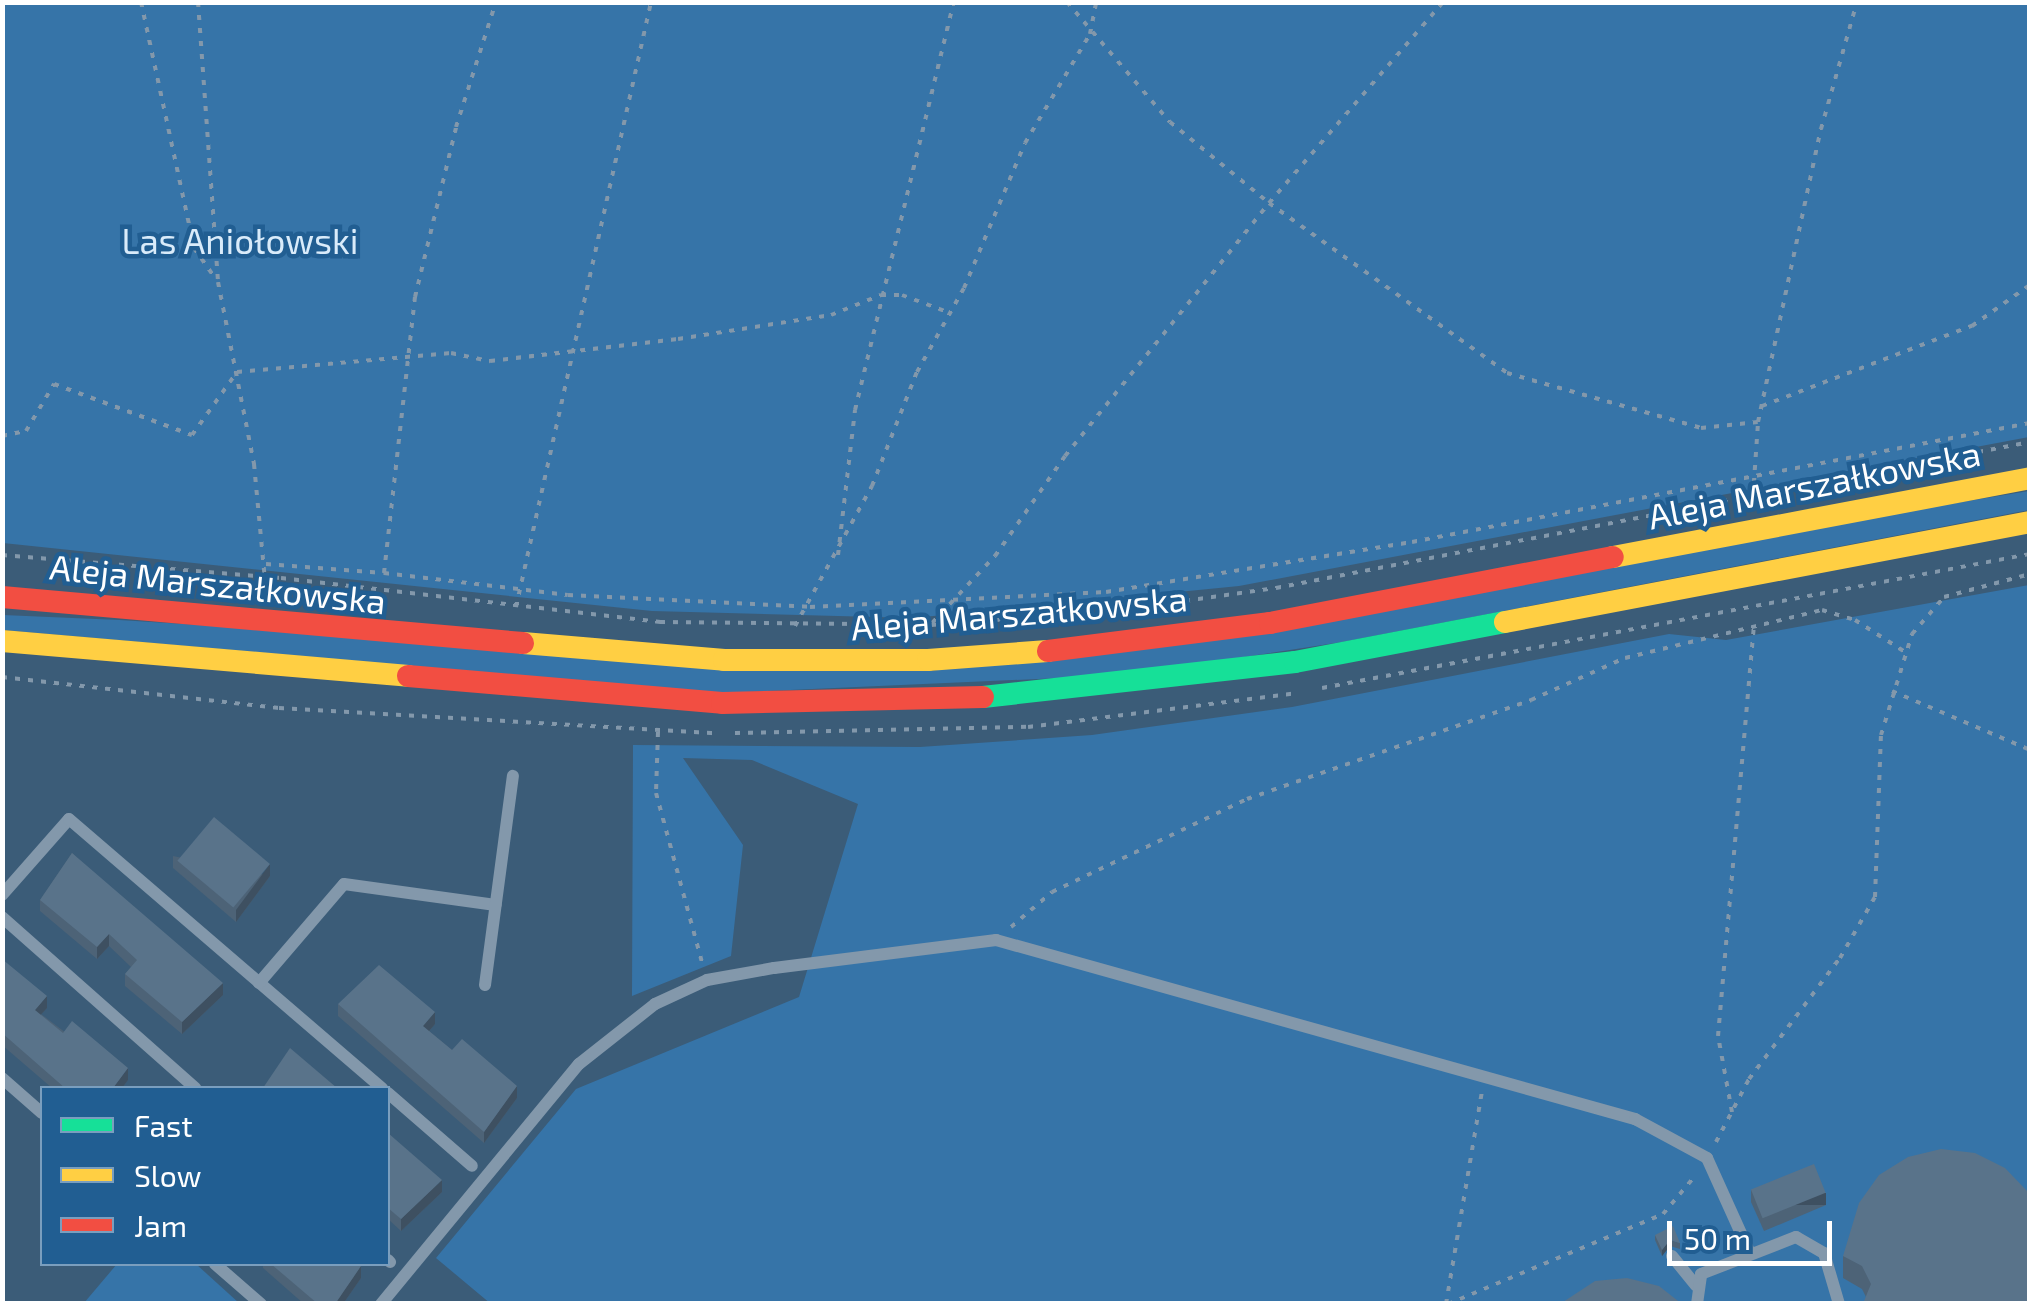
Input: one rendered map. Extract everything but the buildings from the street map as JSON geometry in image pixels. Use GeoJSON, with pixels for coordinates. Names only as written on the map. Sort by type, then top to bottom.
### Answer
{"type":"FeatureCollection","features":[{"type":"Feature","properties":{"kind":"main road","name":"Aleja Marszałkowska"},"geometry":{"type":"LineString","coordinates":[[2,597],[724,660],[928,660],[1101,646],[1270,623],[2030,478]]}},
{"type":"Feature","properties":{"kind":"main road"},"geometry":{"type":"LineString","coordinates":[[2,641],[722,703],[1025,696],[1295,662],[2030,522]]}},
{"type":"Feature","properties":{"kind":"lane"},"geometry":{"type":"LineString","coordinates":[[485,985],[513,776]]}},
{"type":"Feature","properties":{"kind":"lane"},"geometry":{"type":"LineString","coordinates":[[2,894],[69,819],[380,1086]]}},
{"type":"Feature","properties":{"kind":"lane"},"geometry":{"type":"LineString","coordinates":[[259,983],[344,884],[496,905]]}},
{"type":"Feature","properties":{"kind":"lane"},"geometry":{"type":"LineString","coordinates":[[2,917],[193,1086]]}},
{"type":"Feature","properties":{"kind":"lane"},"geometry":{"type":"LineString","coordinates":[[381,1304],[579,1064],[655,1004],[706,980],[996,940],[1635,1119],[1708,1158],[1750,1251]]}},
{"type":"Feature","properties":{"kind":"lane"},"geometry":{"type":"LineString","coordinates":[[2,1078],[40,1111]]}},
{"type":"Feature","properties":{"kind":"lane"},"geometry":{"type":"LineString","coordinates":[[390,1096],[472,1166]]}},
{"type":"Feature","properties":{"kind":"lane"},"geometry":{"type":"LineString","coordinates":[[1698,1304],[1696,1286],[1701,1274],[1750,1251],[1796,1237],[1811,1240],[1824,1253],[1839,1304]]}},
{"type":"Feature","properties":{"kind":"lane"},"geometry":{"type":"LineString","coordinates":[[1672,1256],[1696,1286]]}},
{"type":"Feature","properties":{"kind":"lane"},"geometry":{"type":"LineString","coordinates":[[217,1266],[261,1304]]}},
{"type":"Feature","properties":{"kind":"path"},"geometry":{"type":"LineString","coordinates":[[140,2],[194,248],[218,282]]}},
{"type":"Feature","properties":{"kind":"path"},"geometry":{"type":"LineString","coordinates":[[198,2],[218,282],[237,372],[267,578]]}},
{"type":"Feature","properties":{"kind":"path"},"geometry":{"type":"LineString","coordinates":[[384,573],[412,356],[415,297],[456,127],[496,2]]}},
{"type":"Feature","properties":{"kind":"path"},"geometry":{"type":"LineString","coordinates":[[516,607],[651,2]]}},
{"type":"Feature","properties":{"kind":"path"},"geometry":{"type":"LineString","coordinates":[[838,558],[855,410],[954,2]]}},
{"type":"Feature","properties":{"kind":"path"},"geometry":{"type":"LineString","coordinates":[[1067,2],[1090,34],[1170,122],[1269,202],[1506,372],[1701,428],[1758,422]]}},
{"type":"Feature","properties":{"kind":"path"},"geometry":{"type":"LineString","coordinates":[[794,627],[838,558],[917,372],[950,313],[1025,142],[1090,34],[1096,2]]}},
{"type":"Feature","properties":{"kind":"path"},"geometry":{"type":"LineString","coordinates":[[930,625],[952,603],[1269,202],[1444,2]]}},
{"type":"Feature","properties":{"kind":"path"},"geometry":{"type":"LineString","coordinates":[[1753,496],[1761,406],[1821,129],[1857,2]]}},
{"type":"Feature","properties":{"kind":"path"},"geometry":{"type":"LineString","coordinates":[[1761,406],[1972,326],[2030,285]]}},
{"type":"Feature","properties":{"kind":"path"},"geometry":{"type":"LineString","coordinates":[[2,436],[26,430],[54,384],[192,435],[237,372],[451,353],[490,360],[831,314],[881,295],[902,295],[950,313]]}},
{"type":"Feature","properties":{"kind":"path"},"geometry":{"type":"LineString","coordinates":[[266,564],[384,573],[519,591],[810,607],[952,603],[1213,578],[2030,423]]}},
{"type":"Feature","properties":{"kind":"path"},"geometry":{"type":"LineString","coordinates":[[2,555],[267,578],[516,607],[794,627],[930,625],[1121,610],[1276,588],[2030,442]]}},
{"type":"Feature","properties":{"kind":"path"},"geometry":{"type":"LineString","coordinates":[[1447,1304],[1663,1214],[1708,1158],[1749,1079],[1840,958],[1875,898],[1880,842],[1874,797],[1892,691],[1905,652],[1944,597],[2030,574]]}},
{"type":"Feature","properties":{"kind":"path"},"geometry":{"type":"LineString","coordinates":[[996,940],[1052,892],[1248,799],[1531,700],[1625,658],[1822,610],[1854,620],[1905,652]]}},
{"type":"Feature","properties":{"kind":"path"},"geometry":{"type":"LineString","coordinates":[[1732,1112],[1718,1036],[1754,624]]}},
{"type":"Feature","properties":{"kind":"path"},"geometry":{"type":"LineString","coordinates":[[2,677],[273,708],[278,693]]}},
{"type":"Feature","properties":{"kind":"path"},"geometry":{"type":"LineString","coordinates":[[1892,691],[2030,750]]}},
{"type":"Feature","properties":{"kind":"path"},"geometry":{"type":"LineString","coordinates":[[658,732],[656,792],[706,980]]}},
{"type":"Feature","properties":{"kind":"path"},"geometry":{"type":"LineString","coordinates":[[1447,1304],[1485,1075]]}},
{"type":"Feature","properties":{"kind":"green space","name":"Las Aniołowski"},"geometry":{"type":"Polygon","coordinates":[[[3,2],[2029,3],[2029,437],[1239,586],[913,618],[652,611],[3,543],[3,2]]]}},
{"type":"Feature","properties":{"kind":"green space"},"geometry":{"type":"Polygon","coordinates":[[[2029,491],[2029,510],[1342,642],[1126,675],[722,693],[3,630],[3,615],[119,620],[932,671],[2029,491]]]}},
{"type":"Feature","properties":{"kind":"green space"},"geometry":{"type":"Polygon","coordinates":[[[2029,585],[2029,1303],[491,1304],[436,1258],[576,1089],[799,997],[858,804],[752,760],[683,758],[743,845],[731,956],[632,996],[633,745],[920,747],[1092,735],[1292,707],[1669,634],[1726,640],[2029,585]]]}},
{"type":"Feature","properties":{"kind":"green space"},"geometry":{"type":"Polygon","coordinates":[[[115,1266],[198,1266],[239,1303],[84,1303],[115,1266]]]}},
{"type":"Feature","properties":{"kind":"traffic: fast"},"geometry":{"type":"LineString","coordinates":[[983,697],[1295,662],[1505,622]]}},
{"type":"Feature","properties":{"kind":"traffic: slow"},"geometry":{"type":"LineString","coordinates":[[1613,557],[2030,478]]}},
{"type":"Feature","properties":{"kind":"traffic: slow"},"geometry":{"type":"LineString","coordinates":[[1505,622],[2030,522]]}},
{"type":"Feature","properties":{"kind":"traffic: slow"},"geometry":{"type":"LineString","coordinates":[[2,641],[408,676]]}},
{"type":"Feature","properties":{"kind":"traffic: slow"},"geometry":{"type":"LineString","coordinates":[[523,643],[724,660],[928,660],[1048,651]]}},
{"type":"Feature","properties":{"kind":"traffic: jam"},"geometry":{"type":"LineString","coordinates":[[1048,651],[1270,623],[1613,557]]}},
{"type":"Feature","properties":{"kind":"traffic: jam"},"geometry":{"type":"LineString","coordinates":[[2,597],[523,643]]}},
{"type":"Feature","properties":{"kind":"traffic: jam"},"geometry":{"type":"LineString","coordinates":[[408,676],[722,703],[983,697]]}}]}
